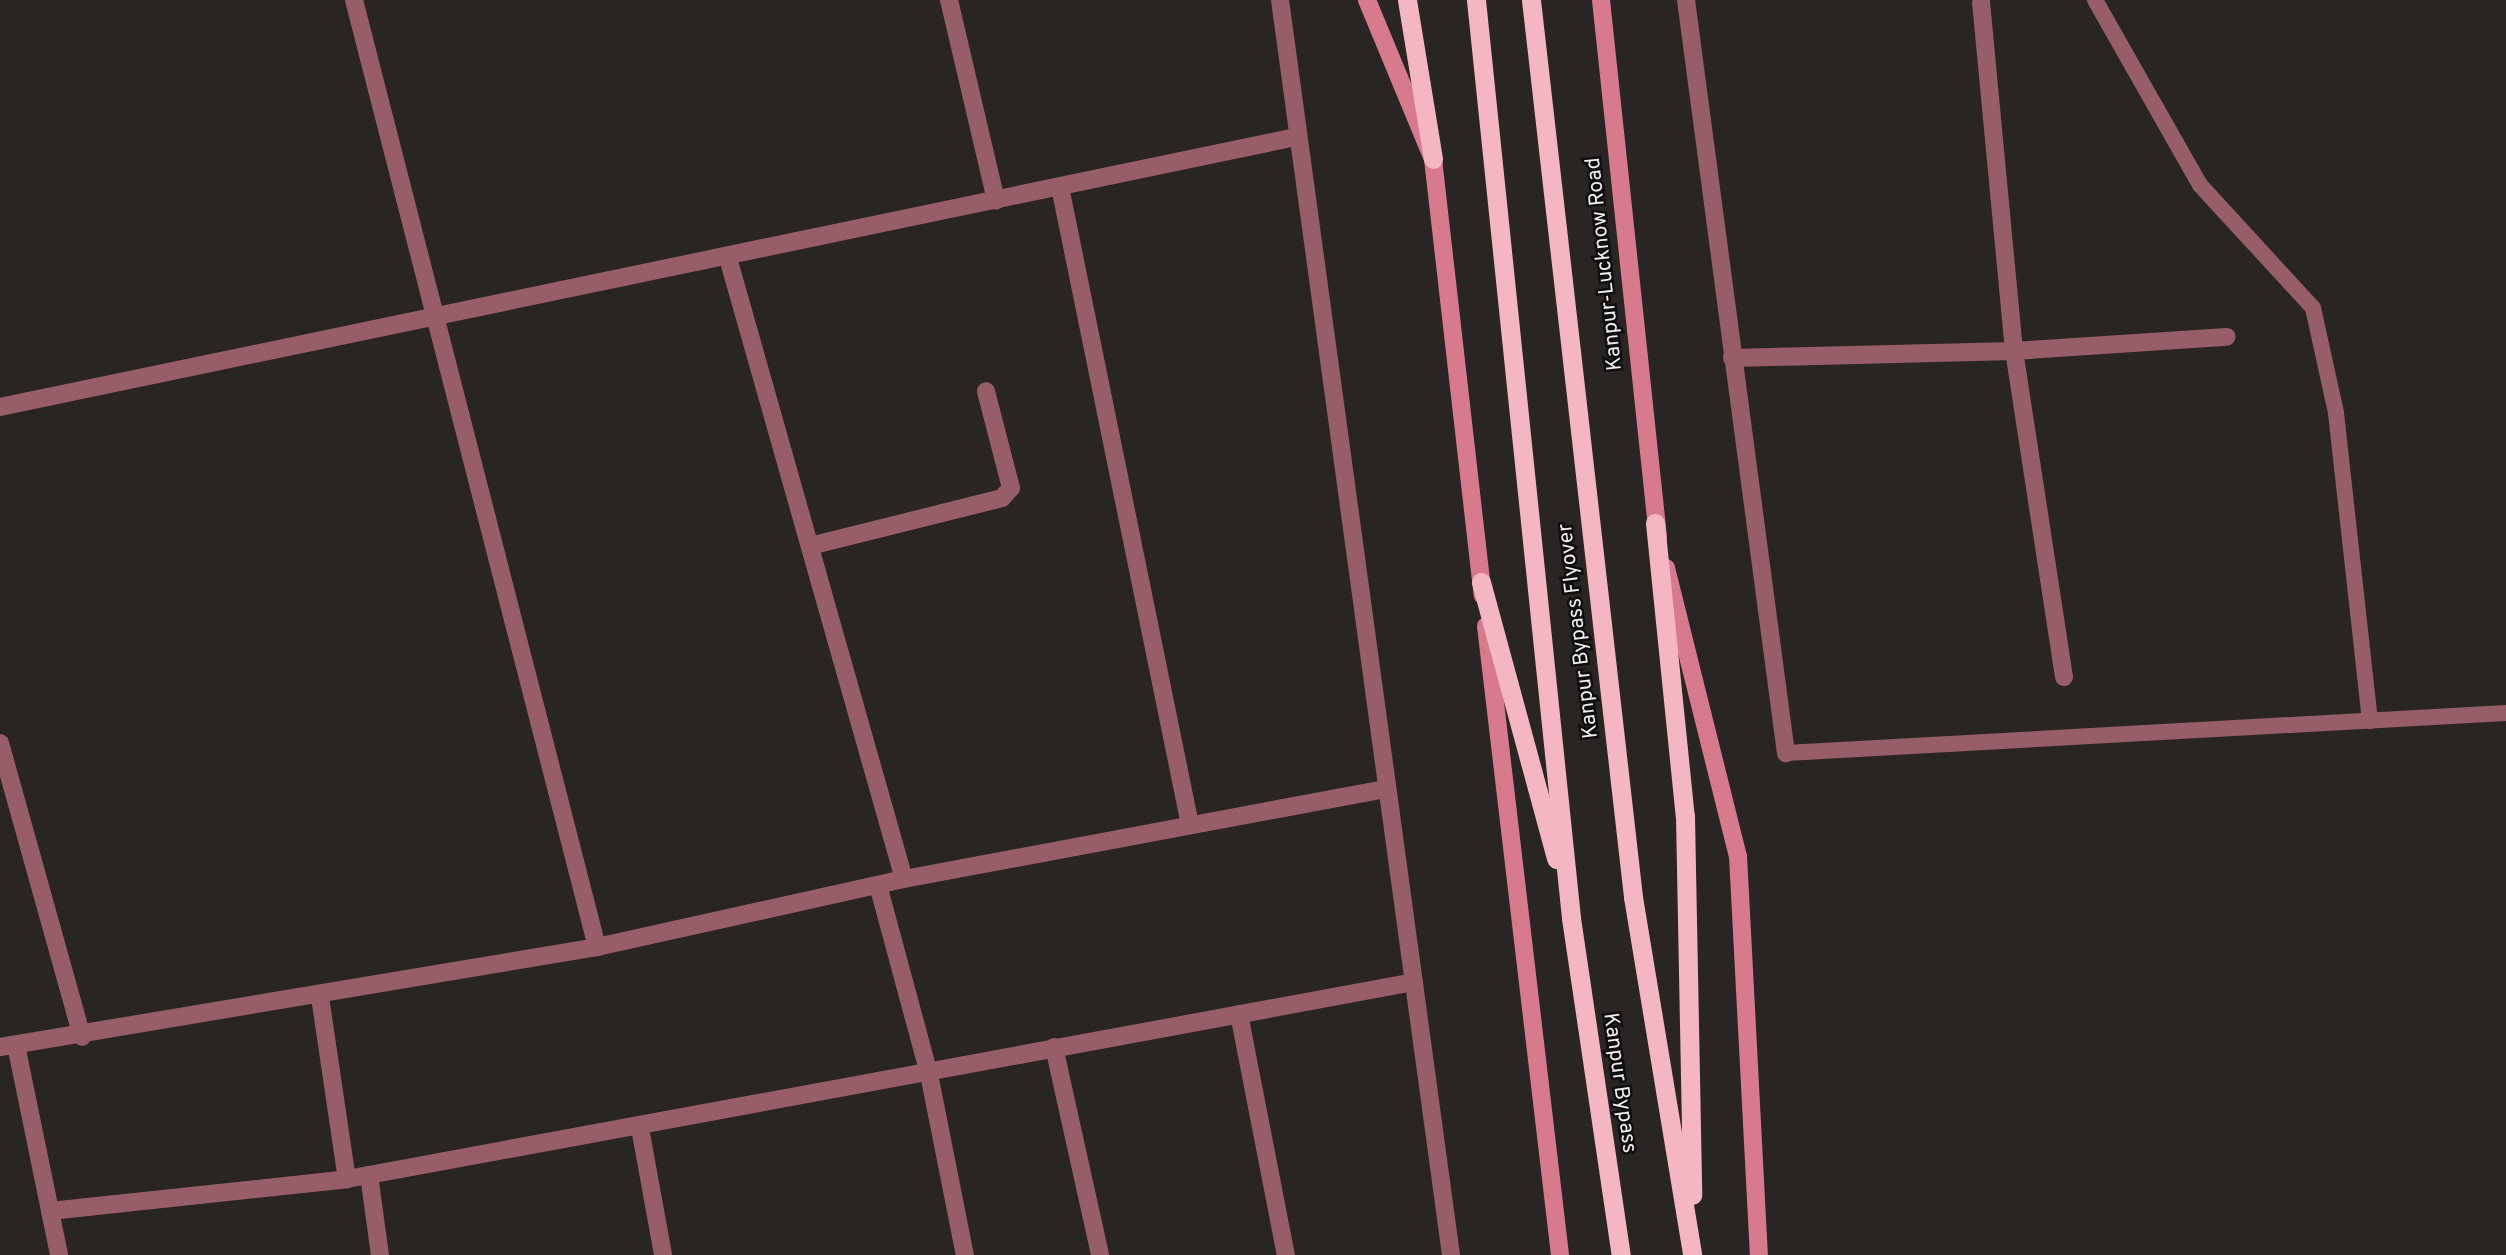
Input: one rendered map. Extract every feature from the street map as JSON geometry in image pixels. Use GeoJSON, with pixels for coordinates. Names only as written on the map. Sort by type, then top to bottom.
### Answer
{"type":"FeatureCollection","features":[{"type":"Feature","properties":{"kind":"highway"},"geometry":{"type":"LineString","coordinates":[[1407,0],[1433,159]]}},
{"type":"Feature","properties":{"kind":"highway","name":"Kanpur Bypass Flyover"},"geometry":{"type":"LineString","coordinates":[[1476,0],[1572,918]]}},
{"type":"Feature","properties":{"kind":"highway","name":"Kanpur Bypass Flyover"},"geometry":{"type":"LineString","coordinates":[[1531,0],[1633,897],[1692,1255]]}},
{"type":"Feature","properties":{"kind":"highway"},"geometry":{"type":"LineString","coordinates":[[1655,523],[1685,816],[1692,1255]]}},
{"type":"Feature","properties":{"kind":"highway"},"geometry":{"type":"LineString","coordinates":[[1481,582],[1572,918]]}},
{"type":"Feature","properties":{"kind":"highway","name":"Kanpur Bypass"},"geometry":{"type":"LineString","coordinates":[[1572,918],[1622,1255]]}},
{"type":"Feature","properties":{"kind":"main road"},"geometry":{"type":"LineString","coordinates":[[1367,0],[1433,159],[1560,1255]]}},
{"type":"Feature","properties":{"kind":"main road","name":"Kanpur-Lucknow Road"},"geometry":{"type":"LineString","coordinates":[[1601,0],[1655,523],[1738,856],[1759,1255]]}},
{"type":"Feature","properties":{"kind":"street"},"geometry":{"type":"LineString","coordinates":[[354,0],[434,321],[597,947]]}},
{"type":"Feature","properties":{"kind":"street"},"geometry":{"type":"LineString","coordinates":[[948,0],[996,201]]}},
{"type":"Feature","properties":{"kind":"street"},"geometry":{"type":"LineString","coordinates":[[1280,0],[1296,137],[1451,1255]]}},
{"type":"Feature","properties":{"kind":"street"},"geometry":{"type":"LineString","coordinates":[[1686,0],[1786,753]]}},
{"type":"Feature","properties":{"kind":"street"},"geometry":{"type":"LineString","coordinates":[[1981,3],[2014,351],[2064,677]]}},
{"type":"Feature","properties":{"kind":"street"},"geometry":{"type":"LineString","coordinates":[[0,407],[434,321],[1296,137]]}},
{"type":"Feature","properties":{"kind":"street"},"geometry":{"type":"LineString","coordinates":[[1060,187],[1190,825]]}},
{"type":"Feature","properties":{"kind":"street"},"geometry":{"type":"LineString","coordinates":[[728,258],[904,879]]}},
{"type":"Feature","properties":{"kind":"street"},"geometry":{"type":"LineString","coordinates":[[1732,358],[2014,351],[2227,337]]}},
{"type":"Feature","properties":{"kind":"street"},"geometry":{"type":"LineString","coordinates":[[810,546],[1002,498],[1011,488],[986,391]]}},
{"type":"Feature","properties":{"kind":"street"},"geometry":{"type":"LineString","coordinates":[[0,743],[82,1037]]}},
{"type":"Feature","properties":{"kind":"street"},"geometry":{"type":"LineString","coordinates":[[59,1255],[8,1046],[82,1037],[320,997],[597,947],[904,879],[1385,789]]}},
{"type":"Feature","properties":{"kind":"street"},"geometry":{"type":"LineString","coordinates":[[878,885],[929,1074],[965,1255]]}},
{"type":"Feature","properties":{"kind":"street"},"geometry":{"type":"LineString","coordinates":[[50,1212],[347,1179],[640,1128],[929,1074],[1054,1047],[1414,982]]}},
{"type":"Feature","properties":{"kind":"street"},"geometry":{"type":"LineString","coordinates":[[320,997],[347,1179]]}},
{"type":"Feature","properties":{"kind":"street"},"geometry":{"type":"LineString","coordinates":[[1239,1014],[1286,1255]]}},
{"type":"Feature","properties":{"kind":"street"},"geometry":{"type":"LineString","coordinates":[[1054,1047],[1100,1255]]}},
{"type":"Feature","properties":{"kind":"street"},"geometry":{"type":"LineString","coordinates":[[640,1128],[663,1255]]}},
{"type":"Feature","properties":{"kind":"street"},"geometry":{"type":"LineString","coordinates":[[369,1175],[380,1255]]}},
{"type":"Feature","properties":{"kind":"lane"},"geometry":{"type":"LineString","coordinates":[[2095,0],[2200,185],[2313,308],[2336,413],[2370,721]]}},
{"type":"Feature","properties":{"kind":"lane"},"geometry":{"type":"LineString","coordinates":[[1786,753],[2506,713]]}}]}
